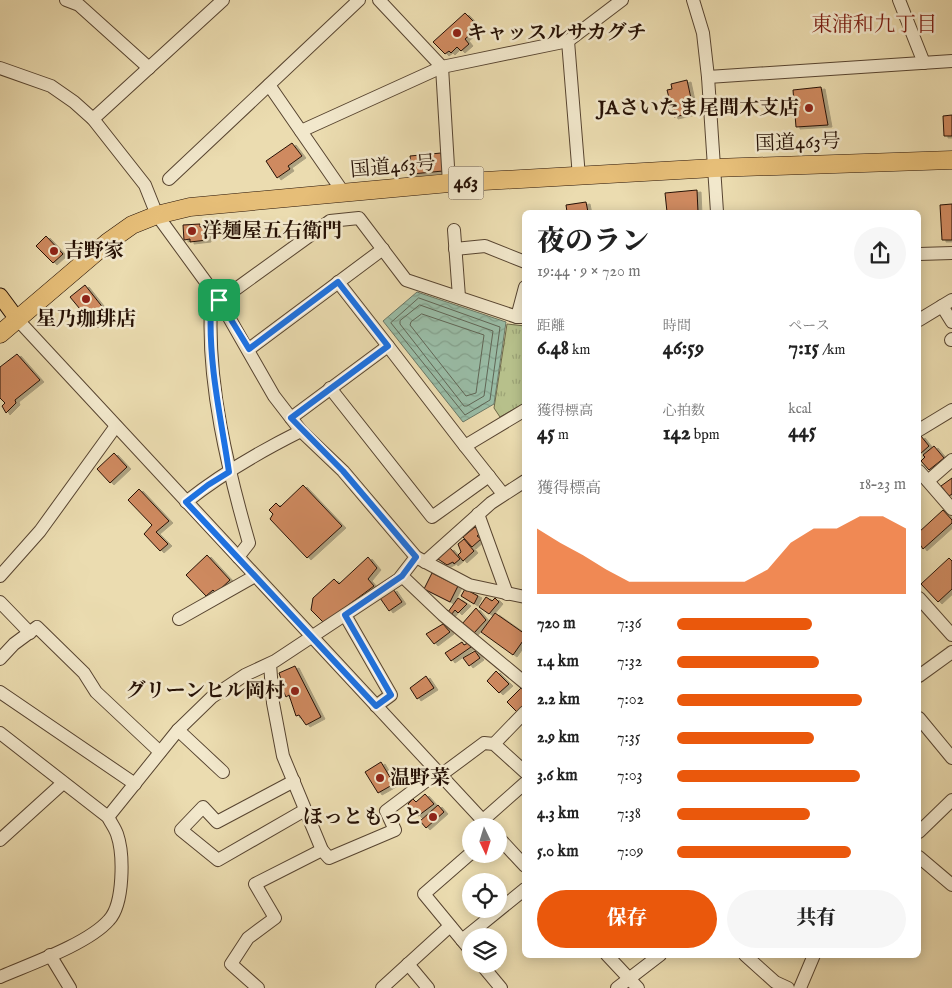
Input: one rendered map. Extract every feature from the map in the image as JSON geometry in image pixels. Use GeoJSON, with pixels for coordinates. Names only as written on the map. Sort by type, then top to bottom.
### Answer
{"type":"FeatureCollection","features":[{"type":"Feature","properties":{"kind":"highway","name":"国道463号"},"geometry":{"type":"LineString","coordinates":[[0,334],[108,242],[132,225],[157,214],[214,204],[448,183],[714,168],[952,160]]}},
{"type":"Feature","properties":{"kind":"main road"},"geometry":{"type":"LineString","coordinates":[[0,296],[17,319]]}},
{"type":"Feature","properties":{"kind":"street"},"geometry":{"type":"LineString","coordinates":[[66,0],[82,3],[149,68]]}},
{"type":"Feature","properties":{"kind":"street"},"geometry":{"type":"LineString","coordinates":[[93,119],[222,0]]}},
{"type":"Feature","properties":{"kind":"street"},"geometry":{"type":"LineString","coordinates":[[169,179],[359,0]]}},
{"type":"Feature","properties":{"kind":"street"},"geometry":{"type":"LineString","coordinates":[[379,0],[442,67],[448,183]]}},
{"type":"Feature","properties":{"kind":"street"},"geometry":{"type":"LineString","coordinates":[[301,131],[442,67],[568,41],[622,0]]}},
{"type":"Feature","properties":{"kind":"street"},"geometry":{"type":"LineString","coordinates":[[693,0],[703,33],[708,77],[717,210]]}},
{"type":"Feature","properties":{"kind":"street"},"geometry":{"type":"LineString","coordinates":[[899,0],[924,63]]}},
{"type":"Feature","properties":{"kind":"street"},"geometry":{"type":"LineString","coordinates":[[568,41],[578,177]]}},
{"type":"Feature","properties":{"kind":"street"},"geometry":{"type":"LineString","coordinates":[[708,77],[952,61]]}},
{"type":"Feature","properties":{"kind":"street"},"geometry":{"type":"LineString","coordinates":[[0,68],[51,86],[74,102],[93,119],[145,185],[157,214],[219,300],[249,349],[274,396],[301,431],[343,471],[421,560],[469,585],[522,596]]}},
{"type":"Feature","properties":{"kind":"street"},"geometry":{"type":"LineString","coordinates":[[269,86],[343,192]]}},
{"type":"Feature","properties":{"kind":"street"},"geometry":{"type":"LineString","coordinates":[[238,557],[249,543],[229,472],[210,336],[211,307],[219,300],[330,221],[358,218],[406,280],[521,317]]}},
{"type":"Feature","properties":{"kind":"street"},"geometry":{"type":"LineString","coordinates":[[454,230],[458,297]]}},
{"type":"Feature","properties":{"kind":"street"},"geometry":{"type":"LineString","coordinates":[[455,249],[485,246],[522,261]]}},
{"type":"Feature","properties":{"kind":"street"},"geometry":{"type":"LineString","coordinates":[[249,349],[382,249]]}},
{"type":"Feature","properties":{"kind":"street"},"geometry":{"type":"LineString","coordinates":[[921,254],[952,253]]}},
{"type":"Feature","properties":{"kind":"street"},"geometry":{"type":"LineString","coordinates":[[338,282],[503,494]]}},
{"type":"Feature","properties":{"kind":"street"},"geometry":{"type":"LineString","coordinates":[[921,319],[947,303],[952,322]]}},
{"type":"Feature","properties":{"kind":"street"},"geometry":{"type":"LineString","coordinates":[[17,319],[480,818]]}},
{"type":"Feature","properties":{"kind":"street"},"geometry":{"type":"LineString","coordinates":[[291,418],[388,346]]}},
{"type":"Feature","properties":{"kind":"street"},"geometry":{"type":"LineString","coordinates":[[330,388],[432,518],[488,476]]}},
{"type":"Feature","properties":{"kind":"street"},"geometry":{"type":"LineString","coordinates":[[921,429],[952,410]]}},
{"type":"Feature","properties":{"kind":"street"},"geometry":{"type":"LineString","coordinates":[[465,446],[522,412]]}},
{"type":"Feature","properties":{"kind":"street"},"geometry":{"type":"LineString","coordinates":[[0,576],[40,531],[116,426]]}},
{"type":"Feature","properties":{"kind":"street"},"geometry":{"type":"LineString","coordinates":[[186,502],[229,472],[301,431]]}},
{"type":"Feature","properties":{"kind":"street"},"geometry":{"type":"LineString","coordinates":[[928,481],[952,460]]}},
{"type":"Feature","properties":{"kind":"street"},"geometry":{"type":"LineString","coordinates":[[921,473],[952,509]]}},
{"type":"Feature","properties":{"kind":"street"},"geometry":{"type":"LineString","coordinates":[[108,817],[178,730],[212,696],[245,676],[270,664],[402,576],[503,494],[522,483]]}},
{"type":"Feature","properties":{"kind":"street"},"geometry":{"type":"LineString","coordinates":[[478,514],[507,594]]}},
{"type":"Feature","properties":{"kind":"street"},"geometry":{"type":"LineString","coordinates":[[179,619],[255,576]]}},
{"type":"Feature","properties":{"kind":"street"},"geometry":{"type":"LineString","coordinates":[[402,576],[472,640],[522,681]]}},
{"type":"Feature","properties":{"kind":"street"},"geometry":{"type":"LineString","coordinates":[[921,600],[952,635]]}},
{"type":"Feature","properties":{"kind":"street"},"geometry":{"type":"LineString","coordinates":[[0,602],[84,673],[96,692],[160,752]]}},
{"type":"Feature","properties":{"kind":"street"},"geometry":{"type":"LineString","coordinates":[[345,615],[391,695],[376,706]]}},
{"type":"Feature","properties":{"kind":"street"},"geometry":{"type":"LineString","coordinates":[[0,659],[33,630]]}},
{"type":"Feature","properties":{"kind":"street"},"geometry":{"type":"LineString","coordinates":[[921,675],[952,652]]}},
{"type":"Feature","properties":{"kind":"street"},"geometry":{"type":"LineString","coordinates":[[270,664],[273,703],[283,756],[322,850],[328,858],[395,830],[386,811],[484,743],[494,744],[522,769]]}},
{"type":"Feature","properties":{"kind":"street"},"geometry":{"type":"LineString","coordinates":[[0,692],[135,784]]}},
{"type":"Feature","properties":{"kind":"street"},"geometry":{"type":"LineString","coordinates":[[494,744],[522,715]]}},
{"type":"Feature","properties":{"kind":"street"},"geometry":{"type":"LineString","coordinates":[[921,720],[952,758]]}},
{"type":"Feature","properties":{"kind":"street"},"geometry":{"type":"LineString","coordinates":[[178,730],[223,772]]}},
{"type":"Feature","properties":{"kind":"street"},"geometry":{"type":"LineString","coordinates":[[0,732],[108,817],[116,834],[121,852],[120,886],[117,902],[110,919],[96,932],[0,977]]}},
{"type":"Feature","properties":{"kind":"street"},"geometry":{"type":"LineString","coordinates":[[294,781],[217,822],[203,807],[181,830],[218,860],[305,810]]}},
{"type":"Feature","properties":{"kind":"street"},"geometry":{"type":"LineString","coordinates":[[0,840],[63,782]]}},
{"type":"Feature","properties":{"kind":"street"},"geometry":{"type":"LineString","coordinates":[[490,818],[522,786]]}},
{"type":"Feature","properties":{"kind":"street"},"geometry":{"type":"LineString","coordinates":[[921,830],[952,800]]}},
{"type":"Feature","properties":{"kind":"street"},"geometry":{"type":"LineString","coordinates":[[508,847],[522,862]]}},
{"type":"Feature","properties":{"kind":"street"},"geometry":{"type":"LineString","coordinates":[[258,988],[230,964],[248,938],[275,918],[255,884],[322,850]]}},
{"type":"Feature","properties":{"kind":"street"},"geometry":{"type":"LineString","coordinates":[[921,860],[952,885]]}},
{"type":"Feature","properties":{"kind":"street"},"geometry":{"type":"LineString","coordinates":[[462,861],[424,894],[462,940]]}},
{"type":"Feature","properties":{"kind":"street"},"geometry":{"type":"LineString","coordinates":[[477,928],[522,891]]}},
{"type":"Feature","properties":{"kind":"street"},"geometry":{"type":"LineString","coordinates":[[382,988],[450,926]]}},
{"type":"Feature","properties":{"kind":"street"},"geometry":{"type":"LineString","coordinates":[[50,955],[70,988]]}},
{"type":"Feature","properties":{"kind":"street"},"geometry":{"type":"LineString","coordinates":[[610,958],[638,988]]}},
{"type":"Feature","properties":{"kind":"street"},"geometry":{"type":"LineString","coordinates":[[617,988],[656,958]]}},
{"type":"Feature","properties":{"kind":"street"},"geometry":{"type":"LineString","coordinates":[[748,958],[775,982],[788,988]]}},
{"type":"Feature","properties":{"kind":"street"},"geometry":{"type":"LineString","coordinates":[[800,988],[813,958]]}},
{"type":"Feature","properties":{"kind":"street"},"geometry":{"type":"LineString","coordinates":[[408,964],[428,988]]}},
{"type":"Feature","properties":{"kind":"street"},"geometry":{"type":"LineString","coordinates":[[489,973],[501,988]]}},
{"type":"Feature","properties":{"kind":"green space"},"geometry":{"type":"Polygon","coordinates":[[[507,324],[522,326],[522,405],[500,417],[494,408],[507,324]]]}},
{"type":"Feature","properties":{"kind":"water"},"geometry":{"type":"Polygon","coordinates":[[[417,292],[506,322],[494,404],[463,422],[383,321],[417,292]]]}},
{"type":"Feature","properties":{"kind":"building","name":"キャッスルサカグチ"},"geometry":{"type":"Polygon","coordinates":[[[465,13],[479,27],[465,39],[469,44],[461,51],[457,47],[451,53],[449,51],[445,54],[433,42],[465,13]]]}},
{"type":"Feature","properties":{"kind":"building"},"geometry":{"type":"Polygon","coordinates":[[[687,80],[692,113],[674,117],[667,90],[672,89],[671,84],[687,80]]]}},
{"type":"Feature","properties":{"kind":"building"},"geometry":{"type":"Polygon","coordinates":[[[821,87],[828,125],[796,127],[793,90],[821,87]]]}},
{"type":"Feature","properties":{"kind":"building"},"geometry":{"type":"Polygon","coordinates":[[[952,115],[952,136],[944,136],[943,116],[952,115]]]}},
{"type":"Feature","properties":{"kind":"building"},"geometry":{"type":"Polygon","coordinates":[[[292,143],[302,156],[288,166],[290,169],[277,178],[266,161],[292,143]]]}},
{"type":"Feature","properties":{"kind":"building"},"geometry":{"type":"Polygon","coordinates":[[[441,153],[443,171],[412,174],[410,156],[441,153]]]}},
{"type":"Feature","properties":{"kind":"building"},"geometry":{"type":"Polygon","coordinates":[[[697,190],[698,210],[667,210],[665,193],[697,190]]]}},
{"type":"Feature","properties":{"kind":"building"},"geometry":{"type":"Polygon","coordinates":[[[586,202],[588,210],[567,210],[566,205],[586,202]]]}},
{"type":"Feature","properties":{"kind":"building"},"geometry":{"type":"Polygon","coordinates":[[[952,204],[952,240],[942,240],[940,205],[952,204]]]}},
{"type":"Feature","properties":{"kind":"building"},"geometry":{"type":"Polygon","coordinates":[[[200,224],[200,227],[206,226],[207,240],[190,242],[190,239],[184,240],[183,225],[200,224]]]}},
{"type":"Feature","properties":{"kind":"building"},"geometry":{"type":"Polygon","coordinates":[[[46,236],[63,254],[53,263],[36,246],[46,236]]]}},
{"type":"Feature","properties":{"kind":"building"},"geometry":{"type":"Polygon","coordinates":[[[85,285],[108,314],[94,326],[70,297],[85,285]]]}},
{"type":"Feature","properties":{"kind":"building"},"geometry":{"type":"Polygon","coordinates":[[[17,354],[40,380],[15,400],[16,403],[6,413],[2,406],[5,403],[0,398],[0,367],[17,354]]]}},
{"type":"Feature","properties":{"kind":"building"},"geometry":{"type":"Polygon","coordinates":[[[921,436],[929,446],[921,453],[921,436]]]}},
{"type":"Feature","properties":{"kind":"building"},"geometry":{"type":"Polygon","coordinates":[[[934,446],[944,458],[929,470],[921,461],[925,457],[923,455],[934,446]]]}},
{"type":"Feature","properties":{"kind":"building"},"geometry":{"type":"Polygon","coordinates":[[[114,453],[127,467],[110,483],[97,469],[114,453]]]}},
{"type":"Feature","properties":{"kind":"building"},"geometry":{"type":"Polygon","coordinates":[[[952,478],[952,494],[949,496],[941,486],[952,478]]]}},
{"type":"Feature","properties":{"kind":"building"},"geometry":{"type":"Polygon","coordinates":[[[303,485],[342,526],[307,558],[270,519],[273,514],[269,510],[276,503],[280,507],[303,485]]]}},
{"type":"Feature","properties":{"kind":"building"},"geometry":{"type":"Polygon","coordinates":[[[139,489],[169,521],[156,532],[168,544],[160,551],[144,534],[152,525],[128,500],[139,489]]]}},
{"type":"Feature","properties":{"kind":"building"},"geometry":{"type":"Polygon","coordinates":[[[943,510],[952,520],[952,523],[923,549],[921,546],[921,530],[943,510]]]}},
{"type":"Feature","properties":{"kind":"building"},"geometry":{"type":"Polygon","coordinates":[[[475,527],[481,533],[477,536],[481,539],[472,547],[463,537],[475,527]]]}},
{"type":"Feature","properties":{"kind":"building"},"geometry":{"type":"Polygon","coordinates":[[[464,539],[474,551],[463,561],[458,555],[461,552],[458,544],[464,539]]]}},
{"type":"Feature","properties":{"kind":"building"},"geometry":{"type":"Polygon","coordinates":[[[450,548],[460,559],[454,564],[453,562],[447,565],[438,559],[450,548]]]}},
{"type":"Feature","properties":{"kind":"building"},"geometry":{"type":"Polygon","coordinates":[[[207,555],[230,580],[216,593],[213,590],[206,596],[186,575],[207,555]]]}},
{"type":"Feature","properties":{"kind":"building"},"geometry":{"type":"Polygon","coordinates":[[[368,557],[377,568],[368,579],[374,586],[324,623],[311,610],[313,598],[334,579],[339,584],[368,557]]]}},
{"type":"Feature","properties":{"kind":"building"},"geometry":{"type":"Polygon","coordinates":[[[949,558],[952,561],[952,589],[938,602],[921,584],[949,558]]]}},
{"type":"Feature","properties":{"kind":"building"},"geometry":{"type":"Polygon","coordinates":[[[432,573],[458,586],[450,602],[424,589],[432,573]]]}},
{"type":"Feature","properties":{"kind":"building"},"geometry":{"type":"Polygon","coordinates":[[[393,589],[402,602],[389,611],[380,598],[393,589]]]}},
{"type":"Feature","properties":{"kind":"building"},"geometry":{"type":"Polygon","coordinates":[[[465,589],[478,596],[474,604],[461,596],[465,589]]]}},
{"type":"Feature","properties":{"kind":"building"},"geometry":{"type":"Polygon","coordinates":[[[486,597],[492,601],[495,598],[499,602],[489,614],[479,607],[486,597]]]}},
{"type":"Feature","properties":{"kind":"building"},"geometry":{"type":"Polygon","coordinates":[[[458,598],[467,604],[458,613],[455,610],[451,615],[448,612],[458,598]]]}},
{"type":"Feature","properties":{"kind":"building"},"geometry":{"type":"Polygon","coordinates":[[[476,608],[486,620],[474,633],[462,624],[476,608]]]}},
{"type":"Feature","properties":{"kind":"building"},"geometry":{"type":"Polygon","coordinates":[[[495,613],[522,632],[522,642],[513,655],[481,632],[495,613]]]}},
{"type":"Feature","properties":{"kind":"building"},"geometry":{"type":"Polygon","coordinates":[[[443,624],[450,632],[434,644],[426,634],[443,624]]]}},
{"type":"Feature","properties":{"kind":"building"},"geometry":{"type":"Polygon","coordinates":[[[462,642],[464,645],[468,643],[471,647],[451,661],[445,653],[462,642]]]}},
{"type":"Feature","properties":{"kind":"building"},"geometry":{"type":"Polygon","coordinates":[[[475,651],[480,658],[469,666],[463,658],[475,651]]]}},
{"type":"Feature","properties":{"kind":"building","name":"グリーンヒル岡村"},"geometry":{"type":"Polygon","coordinates":[[[295,666],[321,717],[306,725],[299,715],[296,716],[289,695],[286,697],[281,686],[283,685],[279,673],[295,666]]]}},
{"type":"Feature","properties":{"kind":"building"},"geometry":{"type":"Polygon","coordinates":[[[496,671],[509,684],[499,693],[487,681],[496,671]]]}},
{"type":"Feature","properties":{"kind":"building"},"geometry":{"type":"Polygon","coordinates":[[[426,676],[434,688],[417,699],[410,688],[426,676]]]}},
{"type":"Feature","properties":{"kind":"building"},"geometry":{"type":"Polygon","coordinates":[[[522,689],[522,710],[519,714],[507,702],[522,689]]]}},
{"type":"Feature","properties":{"kind":"building"},"geometry":{"type":"Polygon","coordinates":[[[381,762],[394,784],[378,793],[365,772],[381,762]]]}},
{"type":"Feature","properties":{"kind":"building"},"geometry":{"type":"Polygon","coordinates":[[[425,794],[434,804],[418,816],[408,804],[413,799],[416,802],[425,794]]]}},
{"type":"Feature","properties":{"kind":"building"},"geometry":{"type":"Polygon","coordinates":[[[438,805],[444,812],[426,828],[420,821],[438,805]]]}},
{"type":"Feature","properties":{"kind":"place","name":"キャッスルサカグチ"},"geometry":{"type":"Point","coordinates":[457,33]}},
{"type":"Feature","properties":{"kind":"place","name":"JAさいたま尾間木支店"},"geometry":{"type":"Point","coordinates":[809,108]}},
{"type":"Feature","properties":{"kind":"place","name":"洋麺屋五右衛門"},"geometry":{"type":"Point","coordinates":[192,231]}},
{"type":"Feature","properties":{"kind":"place","name":"吉野家"},"geometry":{"type":"Point","coordinates":[54,251]}},
{"type":"Feature","properties":{"kind":"place","name":"星乃珈琲店"},"geometry":{"type":"Point","coordinates":[86,299]}},
{"type":"Feature","properties":{"kind":"place","name":"グリーンヒル岡村"},"geometry":{"type":"Point","coordinates":[295,691]}},
{"type":"Feature","properties":{"kind":"place","name":"温野菜"},"geometry":{"type":"Point","coordinates":[380,778]}},
{"type":"Feature","properties":{"kind":"place","name":"ほっともっと"},"geometry":{"type":"Point","coordinates":[433,817]}},
{"type":"Feature","properties":{"kind":"district","name":"東浦和九丁目"},"geometry":{"type":"Point","coordinates":[874,25]}},
{"type":"Feature","properties":{"kind":"route"},"geometry":{"type":"LineString","coordinates":[[338,282],[388,346],[291,418],[301,431],[343,471],[416,557],[402,576],[345,615],[391,695],[376,706],[186,502],[229,472],[210,336],[211,307],[219,300],[249,349],[338,282]]}}]}
